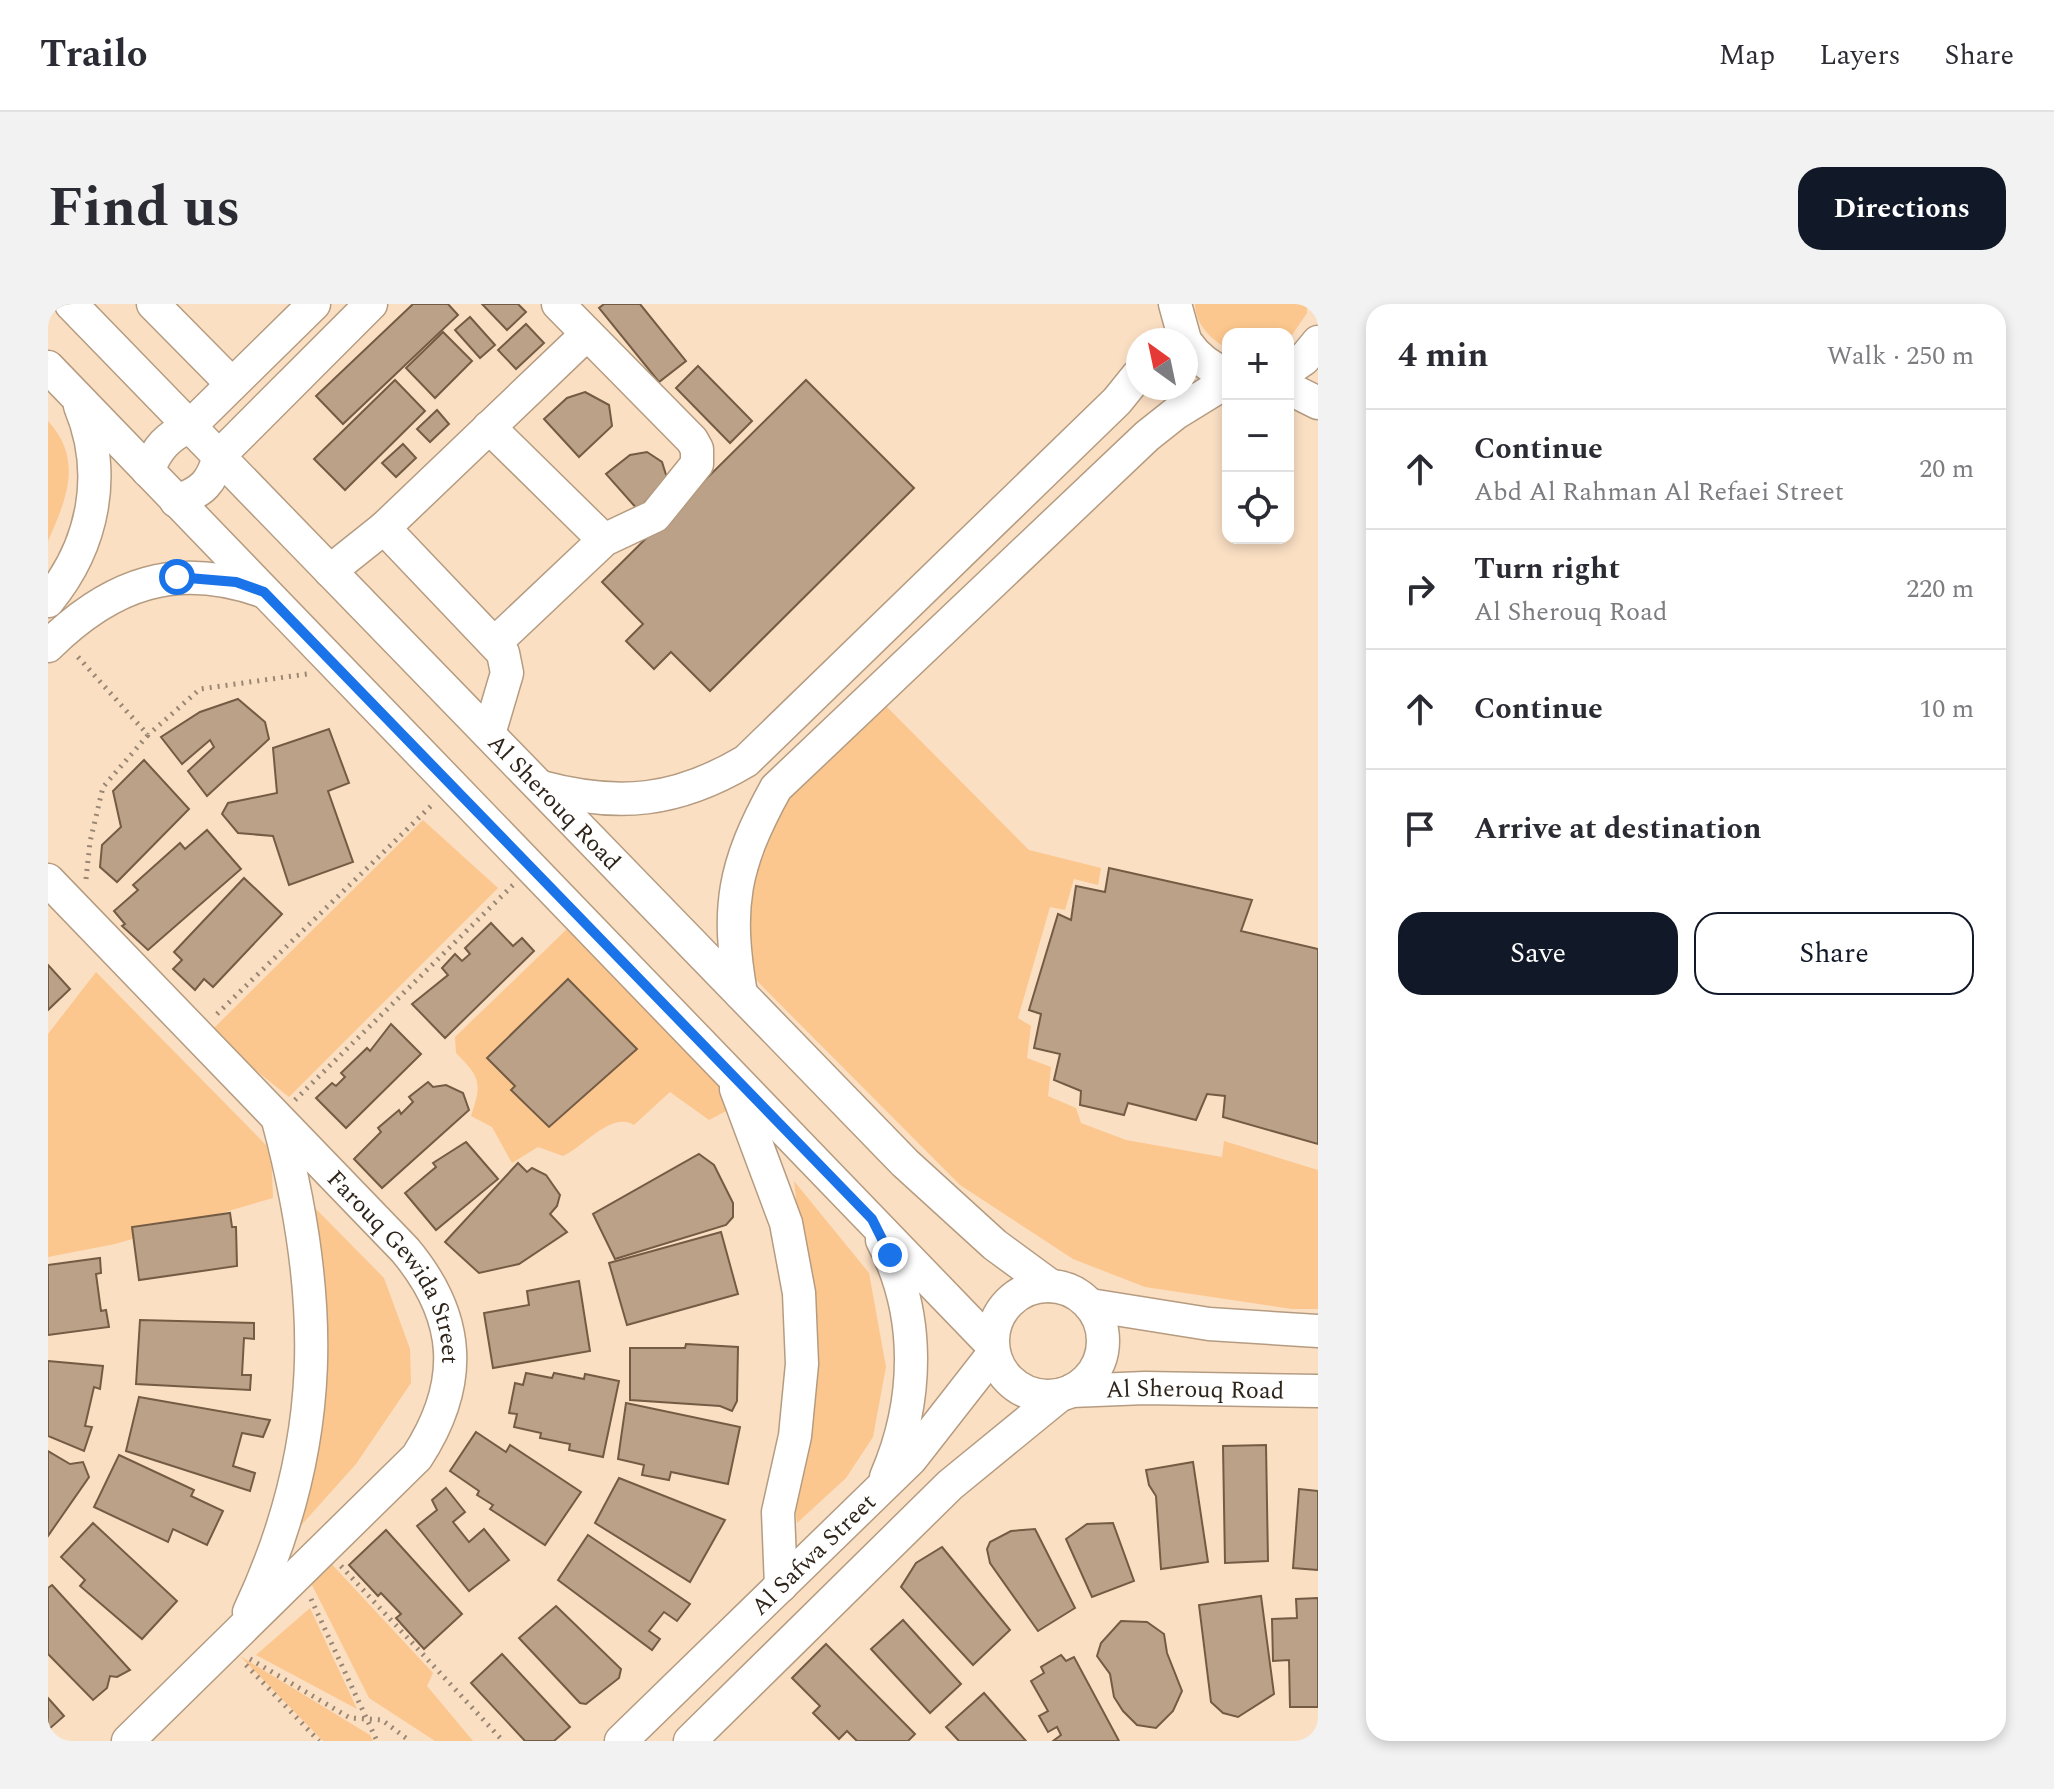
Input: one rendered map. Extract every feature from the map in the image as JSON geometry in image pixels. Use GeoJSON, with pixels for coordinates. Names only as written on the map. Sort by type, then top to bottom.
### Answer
{"type":"FeatureCollection","features":[{"type":"Feature","properties":{"kind":"street","name":"Al Sherouq Road"},"geometry":{"type":"LineString","coordinates":[[71,304],[905,1163],[995,1245],[1051,1286]]}},
{"type":"Feature","properties":{"kind":"street"},"geometry":{"type":"LineString","coordinates":[[153,304],[236,380],[271,404]]}},
{"type":"Feature","properties":{"kind":"street"},"geometry":{"type":"LineString","coordinates":[[148,471],[156,451],[171,436],[190,426],[314,304]]}},
{"type":"Feature","properties":{"kind":"street"},"geometry":{"type":"LineString","coordinates":[[176,501],[198,494],[214,477],[219,456],[371,304]]}},
{"type":"Feature","properties":{"kind":"street"},"geometry":{"type":"LineString","coordinates":[[496,642],[604,540],[655,516],[697,464],[697,449],[692,440],[558,304]]}},
{"type":"Feature","properties":{"kind":"street"},"geometry":{"type":"LineString","coordinates":[[1180,324],[1194,354],[1222,375]]}},
{"type":"Feature","properties":{"kind":"street"},"geometry":{"type":"LineString","coordinates":[[330,571],[384,528],[587,334]]}},
{"type":"Feature","properties":{"kind":"street"},"geometry":{"type":"LineString","coordinates":[[1294,366],[1318,342]]}},
{"type":"Feature","properties":{"kind":"street"},"geometry":{"type":"LineString","coordinates":[[48,367],[872,1219],[993,1349],[1007,1379],[1018,1388],[1046,1397],[1066,1393],[1095,1369],[1102,1353],[1103,1336],[1090,1305],[1079,1295],[1051,1286],[1021,1292],[1009,1302],[993,1329],[993,1349]]}},
{"type":"Feature","properties":{"kind":"street"},"geometry":{"type":"LineString","coordinates":[[741,994],[732,941],[735,888],[750,836],[776,788],[1147,436],[1222,382]]}},
{"type":"Feature","properties":{"kind":"street"},"geometry":{"type":"LineString","coordinates":[[541,787],[575,796],[622,800],[680,792],[713,780],[746,761],[1126,390]]}},
{"type":"Feature","properties":{"kind":"street"},"geometry":{"type":"LineString","coordinates":[[1294,391],[1318,403]]}},
{"type":"Feature","properties":{"kind":"street"},"geometry":{"type":"LineString","coordinates":[[48,601],[68,574],[82,546],[96,486],[88,424],[76,395]]}},
{"type":"Feature","properties":{"kind":"street"},"geometry":{"type":"LineString","coordinates":[[489,427],[604,540]]}},
{"type":"Feature","properties":{"kind":"street"},"geometry":{"type":"LineString","coordinates":[[384,528],[496,642],[507,663],[507,673],[489,734]]}},
{"type":"Feature","properties":{"kind":"street"},"geometry":{"type":"LineString","coordinates":[[958,557],[987,586]]}},
{"type":"Feature","properties":{"kind":"street"},"geometry":{"type":"LineString","coordinates":[[53,641],[94,606],[148,582],[207,577],[264,592]]}},
{"type":"Feature","properties":{"kind":"street","name":"Farouq Gewida Street"},"geometry":{"type":"LineString","coordinates":[[48,880],[425,1274],[440,1303],[449,1334],[451,1367],[446,1399],[434,1430],[417,1457],[128,1741]]}},
{"type":"Feature","properties":{"kind":"street"},"geometry":{"type":"LineString","coordinates":[[729,1072],[763,1155],[786,1223],[799,1293],[802,1364],[795,1436],[778,1512],[777,1549],[781,1586]]}},
{"type":"Feature","properties":{"kind":"street"},"geometry":{"type":"LineString","coordinates":[[233,1637],[262,1585],[290,1505],[310,1398],[313,1301],[308,1253],[277,1118]]}},
{"type":"Feature","properties":{"kind":"street"},"geometry":{"type":"LineString","coordinates":[[872,1219],[899,1281],[911,1333],[912,1374],[907,1414],[896,1453],[880,1490]]}},
{"type":"Feature","properties":{"kind":"street"},"geometry":{"type":"LineString","coordinates":[[1090,1305],[1209,1324],[1318,1331]]}},
{"type":"Feature","properties":{"kind":"street","name":"Al Safwa Street"},"geometry":{"type":"LineString","coordinates":[[621,1741],[880,1490],[940,1426],[993,1349]]}},
{"type":"Feature","properties":{"kind":"street","name":"Al Sherouq Road"},"geometry":{"type":"LineString","coordinates":[[1066,1393],[1145,1388],[1318,1391]]}},
{"type":"Feature","properties":{"kind":"street","name":"Al Safwa Street"},"geometry":{"type":"LineString","coordinates":[[690,1741],[950,1485],[1066,1393]]}},
{"type":"Feature","properties":{"kind":"path"},"geometry":{"type":"LineString","coordinates":[[53,641],[148,735]]}},
{"type":"Feature","properties":{"kind":"path"},"geometry":{"type":"LineString","coordinates":[[83,916],[90,842],[101,793],[148,735],[200,689],[339,669]]}},
{"type":"Feature","properties":{"kind":"path"},"geometry":{"type":"LineString","coordinates":[[197,1034],[451,786]]}},
{"type":"Feature","properties":{"kind":"path"},"geometry":{"type":"LineString","coordinates":[[277,1118],[530,867]]}},
{"type":"Feature","properties":{"kind":"path"},"geometry":{"type":"LineString","coordinates":[[324,1548],[503,1741]]}},
{"type":"Feature","properties":{"kind":"path"},"geometry":{"type":"LineString","coordinates":[[299,1572],[377,1741]]}},
{"type":"Feature","properties":{"kind":"path"},"geometry":{"type":"LineString","coordinates":[[233,1637],[350,1718],[382,1720],[410,1741]]}},
{"type":"Feature","properties":{"kind":"path"},"geometry":{"type":"LineString","coordinates":[[233,1637],[319,1741]]}},
{"type":"Feature","properties":{"kind":"shaded area"},"geometry":{"type":"Polygon","coordinates":[[[1195,304],[1307,304],[1307,313],[1294,332],[1294,328],[1222,328],[1222,344],[1205,330],[1195,304]]]}},
{"type":"Feature","properties":{"kind":"shaded area"},"geometry":{"type":"Polygon","coordinates":[[[48,421],[66,450],[69,465],[61,510],[48,541],[48,421]]]}},
{"type":"Feature","properties":{"kind":"shaded area"},"geometry":{"type":"Polygon","coordinates":[[[882,702],[1029,850],[1101,868],[1098,885],[1074,879],[1065,910],[1050,907],[1018,1018],[1031,1026],[1027,1058],[1051,1067],[1048,1096],[1076,1108],[1081,1123],[1126,1140],[1222,1157],[1224,1141],[1318,1170],[1318,1309],[1292,1309],[1145,1287],[1073,1259],[960,1185],[747,971],[746,889],[779,795],[882,702]]]}},
{"type":"Feature","properties":{"kind":"shaded area"},"geometry":{"type":"Polygon","coordinates":[[[423,820],[498,888],[289,1097],[209,1033],[423,820]]]}},
{"type":"Feature","properties":{"kind":"shaded area"},"geometry":{"type":"Polygon","coordinates":[[[567,929],[717,1074],[734,1107],[709,1120],[670,1092],[634,1125],[625,1122],[607,1126],[563,1156],[538,1147],[512,1163],[492,1127],[471,1116],[477,1096],[477,1082],[475,1075],[456,1053],[455,1037],[567,929]]]}},
{"type":"Feature","properties":{"kind":"shaded area"},"geometry":{"type":"Polygon","coordinates":[[[96,972],[271,1150],[273,1198],[115,1244],[48,1257],[48,1034],[96,972]]]}},
{"type":"Feature","properties":{"kind":"shaded area"},"geometry":{"type":"Polygon","coordinates":[[[794,1181],[869,1273],[886,1367],[873,1437],[846,1478],[797,1523],[792,1487],[807,1298],[794,1181]]]}},
{"type":"Feature","properties":{"kind":"shaded area"},"geometry":{"type":"Polygon","coordinates":[[[313,1206],[384,1278],[410,1349],[411,1383],[356,1464],[295,1532],[313,1206]]]}},
{"type":"Feature","properties":{"kind":"shaded area"},"geometry":{"type":"Polygon","coordinates":[[[326,1558],[433,1673],[427,1686],[473,1741],[435,1741],[369,1698],[307,1575],[326,1558]]]}},
{"type":"Feature","properties":{"kind":"shaded area"},"geometry":{"type":"Polygon","coordinates":[[[310,1608],[357,1709],[256,1655],[310,1608]]]}},
{"type":"Feature","properties":{"kind":"shaded area"},"geometry":{"type":"Polygon","coordinates":[[[240,1656],[370,1735],[373,1741],[323,1741],[240,1656]]]}},
{"type":"Feature","properties":{"kind":"building"},"geometry":{"type":"Polygon","coordinates":[[[413,304],[448,304],[458,315],[343,424],[316,396],[413,304]]]}},
{"type":"Feature","properties":{"kind":"building"},"geometry":{"type":"Polygon","coordinates":[[[482,304],[518,304],[526,312],[507,330],[482,304]]]}},
{"type":"Feature","properties":{"kind":"building"},"geometry":{"type":"Polygon","coordinates":[[[604,304],[640,304],[686,361],[659,382],[599,308],[604,304]]]}},
{"type":"Feature","properties":{"kind":"building"},"geometry":{"type":"Polygon","coordinates":[[[470,317],[495,345],[480,358],[455,330],[470,317]]]}},
{"type":"Feature","properties":{"kind":"building"},"geometry":{"type":"Polygon","coordinates":[[[526,324],[544,343],[516,369],[498,350],[526,324]]]}},
{"type":"Feature","properties":{"kind":"building"},"geometry":{"type":"Polygon","coordinates":[[[443,332],[472,361],[435,398],[406,368],[443,332]]]}},
{"type":"Feature","properties":{"kind":"building"},"geometry":{"type":"Polygon","coordinates":[[[698,366],[752,421],[730,443],[676,388],[698,366]]]}},
{"type":"Feature","properties":{"kind":"building"},"geometry":{"type":"Polygon","coordinates":[[[395,380],[425,411],[345,490],[314,459],[395,380]]]}},
{"type":"Feature","properties":{"kind":"building"},"geometry":{"type":"Polygon","coordinates":[[[806,380],[914,488],[710,691],[671,652],[654,669],[626,641],[643,624],[602,582],[806,380]]]}},
{"type":"Feature","properties":{"kind":"building"},"geometry":{"type":"Polygon","coordinates":[[[585,392],[609,405],[612,426],[579,457],[544,419],[567,398],[585,392]]]}},
{"type":"Feature","properties":{"kind":"building"},"geometry":{"type":"Polygon","coordinates":[[[437,410],[449,424],[430,442],[417,429],[437,410]]]}},
{"type":"Feature","properties":{"kind":"building"},"geometry":{"type":"Polygon","coordinates":[[[403,444],[416,458],[396,477],[382,463],[403,444]]]}},
{"type":"Feature","properties":{"kind":"building"},"geometry":{"type":"Polygon","coordinates":[[[647,452],[662,462],[667,478],[638,510],[606,474],[630,455],[647,452]]]}},
{"type":"Feature","properties":{"kind":"building"},"geometry":{"type":"Polygon","coordinates":[[[238,699],[265,722],[269,739],[207,796],[188,771],[214,747],[210,740],[182,764],[161,737],[200,712],[238,699]]]}},
{"type":"Feature","properties":{"kind":"building"},"geometry":{"type":"Polygon","coordinates":[[[329,729],[349,783],[328,791],[353,862],[289,885],[273,836],[238,833],[222,814],[228,803],[277,793],[273,748],[329,729]]]}},
{"type":"Feature","properties":{"kind":"building"},"geometry":{"type":"Polygon","coordinates":[[[144,760],[189,809],[117,882],[100,867],[102,845],[121,827],[113,791],[144,760]]]}},
{"type":"Feature","properties":{"kind":"building"},"geometry":{"type":"Polygon","coordinates":[[[207,830],[241,869],[148,950],[122,926],[125,924],[114,911],[138,890],[133,885],[180,843],[185,849],[207,830]]]}},
{"type":"Feature","properties":{"kind":"building"},"geometry":{"type":"Polygon","coordinates":[[[1109,868],[1252,900],[1241,931],[1318,949],[1318,1144],[1223,1117],[1225,1096],[1207,1094],[1196,1120],[1128,1103],[1124,1115],[1080,1105],[1081,1091],[1054,1080],[1060,1054],[1034,1048],[1041,1014],[1029,1010],[1058,914],[1071,920],[1076,886],[1105,892],[1109,868]]]}},
{"type":"Feature","properties":{"kind":"building"},"geometry":{"type":"Polygon","coordinates":[[[244,878],[282,914],[213,987],[204,979],[195,990],[173,969],[182,960],[174,952],[244,878]]]}},
{"type":"Feature","properties":{"kind":"building"},"geometry":{"type":"Polygon","coordinates":[[[491,923],[513,946],[522,938],[534,951],[445,1038],[412,1004],[448,975],[442,968],[455,954],[462,961],[470,954],[465,948],[491,923]]]}},
{"type":"Feature","properties":{"kind":"building"},"geometry":{"type":"Polygon","coordinates":[[[48,965],[70,989],[48,1010],[48,965]]]}},
{"type":"Feature","properties":{"kind":"building"},"geometry":{"type":"Polygon","coordinates":[[[568,979],[637,1049],[549,1127],[511,1090],[515,1086],[487,1058],[568,979]]]}},
{"type":"Feature","properties":{"kind":"building"},"geometry":{"type":"Polygon","coordinates":[[[391,1024],[421,1054],[346,1128],[316,1098],[332,1083],[336,1086],[345,1077],[341,1073],[367,1048],[370,1051],[391,1024]]]}},
{"type":"Feature","properties":{"kind":"building"},"geometry":{"type":"Polygon","coordinates":[[[428,1082],[433,1087],[446,1085],[463,1093],[469,1110],[382,1188],[354,1159],[381,1132],[378,1128],[399,1110],[401,1114],[413,1102],[409,1097],[428,1082]]]}},
{"type":"Feature","properties":{"kind":"building"},"geometry":{"type":"Polygon","coordinates":[[[466,1142],[498,1179],[436,1230],[405,1193],[436,1167],[433,1163],[466,1142]]]}},
{"type":"Feature","properties":{"kind":"building"},"geometry":{"type":"Polygon","coordinates":[[[699,1154],[714,1165],[733,1203],[733,1217],[726,1225],[615,1259],[593,1214],[699,1154]]]}},
{"type":"Feature","properties":{"kind":"building"},"geometry":{"type":"Polygon","coordinates":[[[518,1163],[527,1172],[532,1168],[546,1175],[560,1195],[557,1206],[550,1214],[567,1232],[519,1264],[479,1273],[445,1242],[518,1163]]]}},
{"type":"Feature","properties":{"kind":"building"},"geometry":{"type":"Polygon","coordinates":[[[230,1213],[232,1227],[236,1227],[237,1266],[139,1280],[132,1227],[230,1213]]]}},
{"type":"Feature","properties":{"kind":"building"},"geometry":{"type":"Polygon","coordinates":[[[721,1232],[738,1294],[627,1325],[609,1263],[721,1232]]]}},
{"type":"Feature","properties":{"kind":"building"},"geometry":{"type":"Polygon","coordinates":[[[100,1258],[101,1273],[96,1274],[101,1311],[106,1310],[109,1327],[48,1335],[48,1265],[100,1258]]]}},
{"type":"Feature","properties":{"kind":"building"},"geometry":{"type":"Polygon","coordinates":[[[579,1281],[590,1351],[493,1368],[484,1313],[529,1305],[527,1291],[579,1281]]]}},
{"type":"Feature","properties":{"kind":"building"},"geometry":{"type":"Polygon","coordinates":[[[140,1320],[254,1323],[254,1339],[244,1338],[242,1375],[251,1375],[250,1390],[136,1384],[140,1320]]]}},
{"type":"Feature","properties":{"kind":"building"},"geometry":{"type":"Polygon","coordinates":[[[686,1344],[738,1347],[737,1401],[732,1411],[720,1406],[630,1400],[630,1348],[685,1348],[686,1344]]]}},
{"type":"Feature","properties":{"kind":"building"},"geometry":{"type":"Polygon","coordinates":[[[48,1361],[103,1366],[100,1389],[94,1387],[85,1426],[92,1427],[84,1451],[48,1436],[48,1361]]]}},
{"type":"Feature","properties":{"kind":"building"},"geometry":{"type":"Polygon","coordinates":[[[526,1373],[552,1378],[554,1373],[584,1379],[585,1374],[619,1381],[603,1457],[569,1450],[570,1444],[540,1438],[541,1433],[514,1427],[517,1414],[509,1413],[515,1383],[523,1385],[526,1373]]]}},
{"type":"Feature","properties":{"kind":"building"},"geometry":{"type":"Polygon","coordinates":[[[139,1397],[270,1420],[263,1437],[242,1433],[233,1466],[255,1473],[250,1491],[126,1451],[139,1397]]]}},
{"type":"Feature","properties":{"kind":"building"},"geometry":{"type":"Polygon","coordinates":[[[626,1403],[740,1427],[728,1484],[671,1472],[669,1480],[642,1475],[644,1465],[618,1459],[626,1403]]]}},
{"type":"Feature","properties":{"kind":"building"},"geometry":{"type":"Polygon","coordinates":[[[476,1432],[506,1452],[510,1445],[581,1492],[545,1545],[490,1509],[493,1505],[477,1495],[479,1491],[450,1471],[476,1432]]]}},
{"type":"Feature","properties":{"kind":"building"},"geometry":{"type":"Polygon","coordinates":[[[1266,1445],[1268,1561],[1225,1563],[1223,1446],[1266,1445]]]}},
{"type":"Feature","properties":{"kind":"building"},"geometry":{"type":"Polygon","coordinates":[[[48,1451],[70,1464],[83,1462],[89,1477],[48,1536],[48,1451]]]}},
{"type":"Feature","properties":{"kind":"building"},"geometry":{"type":"Polygon","coordinates":[[[119,1455],[194,1490],[191,1496],[223,1511],[207,1545],[173,1529],[168,1542],[94,1507],[119,1455]]]}},
{"type":"Feature","properties":{"kind":"building"},"geometry":{"type":"Polygon","coordinates":[[[1193,1462],[1208,1562],[1161,1569],[1156,1496],[1149,1485],[1146,1470],[1193,1462]]]}},
{"type":"Feature","properties":{"kind":"building"},"geometry":{"type":"Polygon","coordinates":[[[619,1478],[725,1520],[690,1582],[595,1523],[619,1478]]]}},
{"type":"Feature","properties":{"kind":"building"},"geometry":{"type":"Polygon","coordinates":[[[446,1488],[465,1512],[453,1522],[469,1542],[484,1529],[509,1560],[469,1591],[417,1526],[437,1510],[432,1500],[446,1488]]]}},
{"type":"Feature","properties":{"kind":"building"},"geometry":{"type":"Polygon","coordinates":[[[1299,1489],[1318,1491],[1318,1570],[1293,1568],[1299,1489]]]}},
{"type":"Feature","properties":{"kind":"building"},"geometry":{"type":"Polygon","coordinates":[[[93,1523],[177,1601],[142,1639],[80,1586],[85,1580],[61,1557],[93,1523]]]}},
{"type":"Feature","properties":{"kind":"building"},"geometry":{"type":"Polygon","coordinates":[[[1113,1523],[1134,1581],[1092,1597],[1066,1539],[1087,1524],[1113,1523]]]}},
{"type":"Feature","properties":{"kind":"building"},"geometry":{"type":"Polygon","coordinates":[[[1035,1529],[1075,1608],[1038,1631],[990,1563],[987,1549],[990,1542],[1011,1531],[1035,1529]]]}},
{"type":"Feature","properties":{"kind":"building"},"geometry":{"type":"Polygon","coordinates":[[[386,1530],[462,1614],[424,1649],[396,1618],[401,1614],[381,1593],[378,1596],[349,1565],[386,1530]]]}},
{"type":"Feature","properties":{"kind":"building"},"geometry":{"type":"Polygon","coordinates":[[[588,1535],[690,1604],[677,1621],[664,1612],[649,1631],[660,1639],[652,1650],[558,1580],[588,1535]]]}},
{"type":"Feature","properties":{"kind":"building"},"geometry":{"type":"Polygon","coordinates":[[[942,1547],[1010,1630],[973,1665],[901,1587],[916,1563],[942,1547]]]}},
{"type":"Feature","properties":{"kind":"building"},"geometry":{"type":"Polygon","coordinates":[[[52,1585],[130,1670],[117,1677],[110,1676],[107,1688],[93,1700],[48,1654],[48,1588],[52,1585]]]}},
{"type":"Feature","properties":{"kind":"building"},"geometry":{"type":"Polygon","coordinates":[[[1261,1596],[1274,1694],[1238,1717],[1223,1713],[1211,1702],[1199,1605],[1261,1596]]]}},
{"type":"Feature","properties":{"kind":"building"},"geometry":{"type":"Polygon","coordinates":[[[1318,1598],[1318,1707],[1290,1707],[1289,1660],[1273,1661],[1272,1619],[1297,1618],[1296,1599],[1318,1598]]]}},
{"type":"Feature","properties":{"kind":"building"},"geometry":{"type":"Polygon","coordinates":[[[556,1606],[621,1669],[619,1678],[586,1704],[580,1703],[519,1638],[556,1606]]]}},
{"type":"Feature","properties":{"kind":"building"},"geometry":{"type":"Polygon","coordinates":[[[903,1620],[961,1684],[930,1713],[871,1649],[903,1620]]]}},
{"type":"Feature","properties":{"kind":"building"},"geometry":{"type":"Polygon","coordinates":[[[1121,1621],[1147,1622],[1164,1634],[1167,1653],[1182,1691],[1173,1711],[1156,1728],[1137,1725],[1123,1711],[1114,1697],[1110,1674],[1097,1656],[1101,1643],[1121,1621]]]}},
{"type":"Feature","properties":{"kind":"building"},"geometry":{"type":"Polygon","coordinates":[[[826,1644],[915,1734],[908,1741],[857,1741],[847,1731],[839,1739],[813,1713],[820,1706],[792,1678],[826,1644]]]}},
{"type":"Feature","properties":{"kind":"building"},"geometry":{"type":"Polygon","coordinates":[[[502,1654],[570,1727],[554,1741],[525,1741],[471,1683],[502,1654]]]}},
{"type":"Feature","properties":{"kind":"building"},"geometry":{"type":"Polygon","coordinates":[[[1061,1655],[1066,1661],[1074,1657],[1119,1741],[1053,1741],[1061,1735],[1057,1727],[1048,1732],[1039,1716],[1048,1711],[1031,1681],[1044,1673],[1041,1667],[1061,1655]]]}},
{"type":"Feature","properties":{"kind":"building"},"geometry":{"type":"Polygon","coordinates":[[[984,1693],[1026,1741],[959,1741],[946,1727],[984,1693]]]}},
{"type":"Feature","properties":{"kind":"building"},"geometry":{"type":"Polygon","coordinates":[[[48,1698],[64,1716],[48,1730],[48,1698]]]}},
{"type":"Feature","properties":{"kind":"route"},"geometry":{"type":"LineString","coordinates":[[177,577],[207,577],[236,582],[264,592],[872,1219],[890,1255]]}}]}
